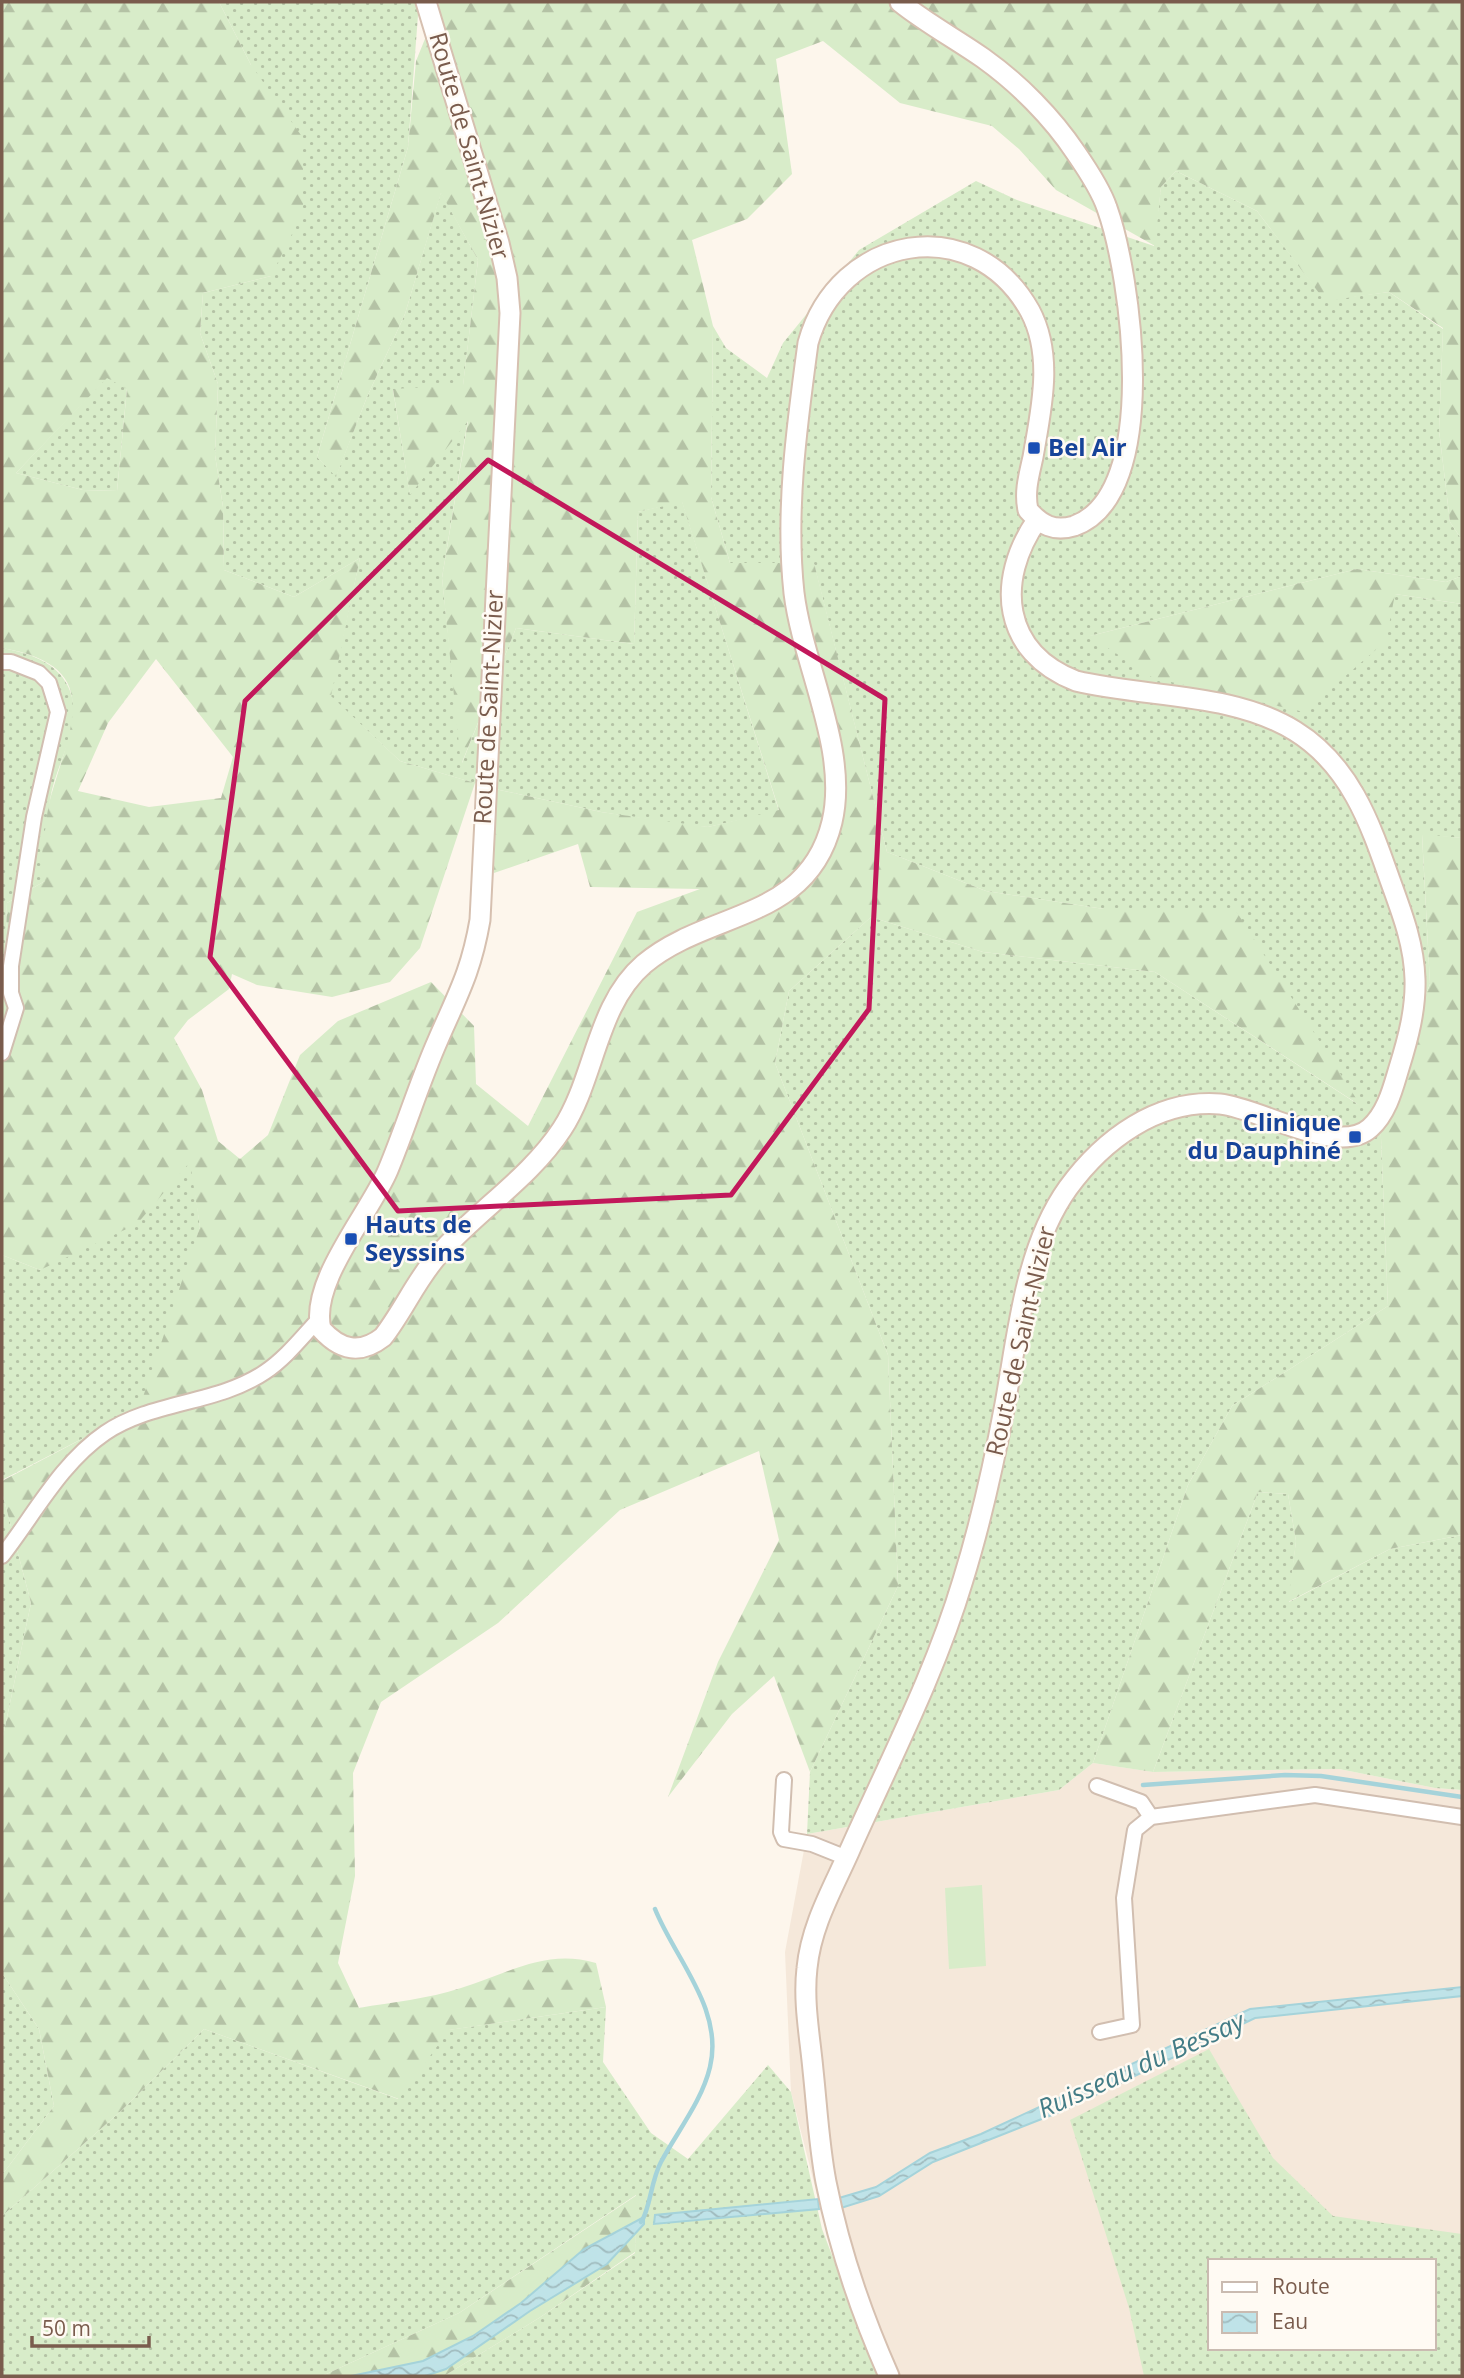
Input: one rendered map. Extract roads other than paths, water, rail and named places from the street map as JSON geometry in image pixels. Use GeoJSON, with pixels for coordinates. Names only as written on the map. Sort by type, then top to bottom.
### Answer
{"type":"FeatureCollection","features":[{"type":"Feature","properties":{"kind":"main road","name":"Route de Saint-Nizier"},"geometry":{"type":"LineString","coordinates":[[319,1319],[326,1286],[388,1170],[438,1040],[461,994],[470,970],[480,920],[510,313],[499,243],[426,2]]}},
{"type":"Feature","properties":{"kind":"main road"},"geometry":{"type":"LineString","coordinates":[[319,1319],[321,1329],[334,1343],[352,1349],[374,1344],[393,1325],[439,1254],[533,1165],[561,1130],[580,1096],[611,1011],[634,974],[654,957],[778,898],[802,879],[820,855],[834,810],[834,770],[795,597],[790,544],[808,343],[818,314],[835,288],[870,261],[916,247],[958,251],[977,258],[1000,273],[1029,311],[1042,345],[1043,399],[1026,499],[1028,510],[1037,520],[1056,529],[1079,524],[1104,502],[1117,480],[1129,438],[1132,388],[1129,306],[1121,259],[1107,206],[1076,152],[1030,98],[986,60],[900,2]]}},
{"type":"Feature","properties":{"kind":"main road","name":"Route de Saint-Nizier"},"geometry":{"type":"LineString","coordinates":[[889,2376],[864,2313],[831,2207],[825,2176],[808,2018],[807,1970],[817,1923],[937,1657],[963,1581],[997,1446],[1036,1256],[1056,1206],[1079,1174],[1120,1134],[1138,1123],[1170,1110],[1216,1104],[1263,1114],[1329,1138],[1355,1137],[1367,1131],[1388,1104],[1412,1018],[1413,956],[1402,913],[1373,830],[1355,794],[1330,759],[1296,731],[1261,714],[1119,689],[1060,675],[1032,653],[1021,638],[1012,609],[1013,569],[1020,547],[1037,520]]}},
{"type":"Feature","properties":{"kind":"street"},"geometry":{"type":"LineString","coordinates":[[2,662],[11,662],[39,673],[49,683],[58,712],[34,817],[11,966],[11,993],[16,1008],[3,1051]]}},
{"type":"Feature","properties":{"kind":"street"},"geometry":{"type":"LineString","coordinates":[[2,1556],[79,1454],[98,1438],[134,1419],[239,1385],[264,1373],[319,1319]]}},
{"type":"Feature","properties":{"kind":"street"},"geometry":{"type":"LineString","coordinates":[[784,1780],[781,1832],[784,1839],[812,1844],[847,1858]]}},
{"type":"Feature","properties":{"kind":"street"},"geometry":{"type":"LineString","coordinates":[[1097,1786],[1141,1801],[1150,1816]]}},
{"type":"Feature","properties":{"kind":"street"},"geometry":{"type":"LineString","coordinates":[[1100,2032],[1132,2025],[1124,1898],[1135,1830],[1150,1816],[1315,1794],[1462,1817]]}},
{"type":"Feature","properties":{"kind":"water","name":"Ruisseau du Bessay"},"geometry":{"type":"Polygon","coordinates":[[[1462,1987],[1462,1996],[1255,2018],[1062,2111],[933,2162],[879,2196],[841,2208],[839,2198],[876,2187],[930,2153],[981,2134],[1250,2009],[1462,1987]]]}},
{"type":"Feature","properties":{"kind":"water"},"geometry":{"type":"Polygon","coordinates":[[[818,2199],[819,2209],[654,2224],[655,2215],[818,2199]]]}},
{"type":"Feature","properties":{"kind":"water"},"geometry":{"type":"Polygon","coordinates":[[[644,2217],[644,2224],[607,2264],[530,2311],[446,2369],[425,2376],[351,2376],[423,2361],[473,2336],[521,2303],[584,2249],[644,2217]]]}},
{"type":"Feature","properties":{"kind":"waterway"},"geometry":{"type":"LineString","coordinates":[[1143,1785],[1285,1775],[1321,1776],[1462,1797]]}},
{"type":"Feature","properties":{"kind":"waterway"},"geometry":{"type":"LineString","coordinates":[[641,2222],[658,2169],[706,2080],[712,2046],[704,2005],[655,1909]]}},
{"type":"Feature","properties":{"kind":"place","name":"Bel Air"},"geometry":{"type":"Point","coordinates":[1034,448]}},
{"type":"Feature","properties":{"kind":"place","name":"Clinique du Dauphiné"},"geometry":{"type":"Point","coordinates":[1355,1137]}},
{"type":"Feature","properties":{"kind":"place","name":"Hauts de Seyssins"},"geometry":{"type":"Point","coordinates":[351,1239]}}]}
